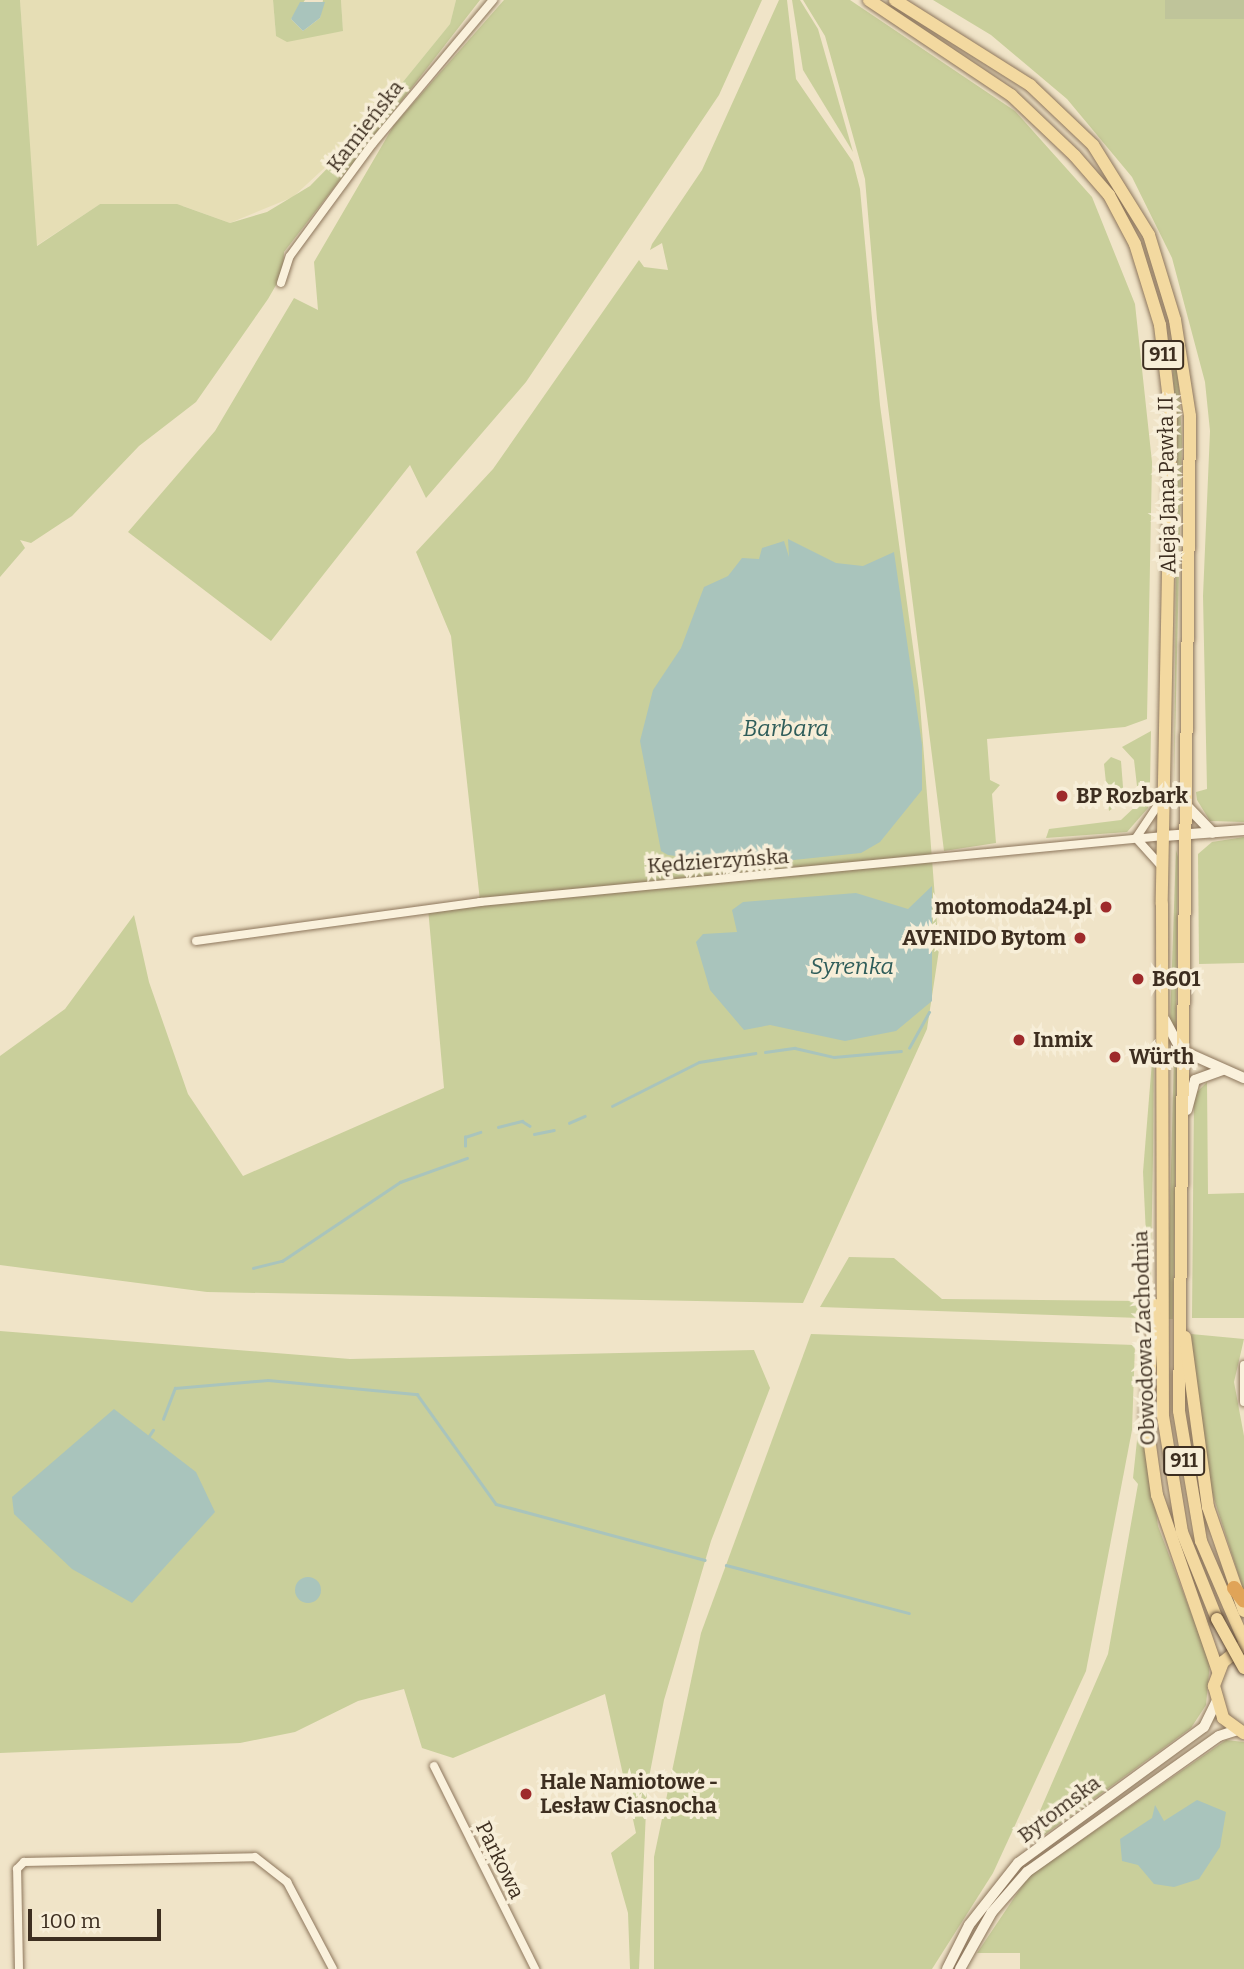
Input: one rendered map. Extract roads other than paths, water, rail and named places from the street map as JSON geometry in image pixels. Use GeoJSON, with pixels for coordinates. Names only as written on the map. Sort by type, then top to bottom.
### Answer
{"type":"FeatureCollection","features":[{"type":"Feature","properties":{"kind":"highway"},"geometry":{"type":"LineString","coordinates":[[1234,1588],[1244,1601]]}},
{"type":"Feature","properties":{"kind":"main road","name":"Aleja Jana Pawła II"},"geometry":{"type":"LineString","coordinates":[[869,0],[1011,95],[1109,195],[1135,244],[1160,325],[1171,417],[1162,992]]}},
{"type":"Feature","properties":{"kind":"main road","name":"Aleja Jana Pawła II"},"geometry":{"type":"LineString","coordinates":[[895,0],[1030,85],[1093,145],[1149,235],[1175,320],[1190,416],[1181,1050]]}},
{"type":"Feature","properties":{"kind":"main road","name":"Obwodowa Zachodnia"},"geometry":{"type":"LineString","coordinates":[[1162,992],[1160,1228],[1167,1454],[1187,1547],[1217,1619],[1244,1668]]}},
{"type":"Feature","properties":{"kind":"main road","name":"Obwodowa Zachodnia"},"geometry":{"type":"LineString","coordinates":[[1181,1050],[1184,1464],[1201,1541],[1244,1643]]}},
{"type":"Feature","properties":{"kind":"main road"},"geometry":{"type":"LineString","coordinates":[[1160,1228],[1146,1426],[1167,1536],[1218,1671],[1216,1702],[1240,1732]]}},
{"type":"Feature","properties":{"kind":"main road"},"geometry":{"type":"LineString","coordinates":[[1181,1305],[1202,1478],[1234,1588],[1244,1611]]}},
{"type":"Feature","properties":{"kind":"main road"},"geometry":{"type":"LineString","coordinates":[[1218,1671],[1244,1643]]}},
{"type":"Feature","properties":{"kind":"street","name":"Kamieńska"},"geometry":{"type":"LineString","coordinates":[[281,283],[290,256],[348,176],[493,0]]}},
{"type":"Feature","properties":{"kind":"street"},"geometry":{"type":"LineString","coordinates":[[1163,869],[1136,838],[1164,793]]}},
{"type":"Feature","properties":{"kind":"street"},"geometry":{"type":"LineString","coordinates":[[1184,801],[1214,833]]}},
{"type":"Feature","properties":{"kind":"street","name":"Kędzierzyńska"},"geometry":{"type":"LineString","coordinates":[[196,941],[428,908],[1136,838],[1244,830]]}},
{"type":"Feature","properties":{"kind":"street"},"geometry":{"type":"LineString","coordinates":[[1162,992],[1169,1033],[1181,1050],[1244,1078]]}},
{"type":"Feature","properties":{"kind":"street"},"geometry":{"type":"LineString","coordinates":[[1182,1133],[1195,1080],[1223,1070]]}},
{"type":"Feature","properties":{"kind":"street"},"geometry":{"type":"LineString","coordinates":[[1244,1364],[1244,1402]]}},
{"type":"Feature","properties":{"kind":"street","name":"Bytomska"},"geometry":{"type":"LineString","coordinates":[[947,1969],[969,1925],[1018,1863],[1204,1727],[1216,1702]]}},
{"type":"Feature","properties":{"kind":"street","name":"Bytomska"},"geometry":{"type":"LineString","coordinates":[[960,1969],[992,1912],[1027,1872],[1219,1736],[1240,1732]]}},
{"type":"Feature","properties":{"kind":"street","name":"Parkowa"},"geometry":{"type":"LineString","coordinates":[[434,1766],[535,1969]]}},
{"type":"Feature","properties":{"kind":"street"},"geometry":{"type":"LineString","coordinates":[[19,1969],[16,1868],[24,1862],[255,1857],[287,1882],[333,1969]]}},
{"type":"Feature","properties":{"kind":"water"},"geometry":{"type":"Polygon","coordinates":[[[300,2],[325,2],[320,18],[303,31],[291,19],[300,2]]]}},
{"type":"Feature","properties":{"kind":"water","name":"Barbara"},"geometry":{"type":"Polygon","coordinates":[[[788,539],[836,563],[863,566],[894,552],[922,745],[922,790],[880,842],[861,853],[745,865],[668,855],[661,851],[640,741],[653,690],[681,648],[704,587],[728,576],[742,558],[759,559],[762,548],[784,541],[789,557],[788,539]]]}},
{"type":"Feature","properties":{"kind":"water","name":"Syrenka"},"geometry":{"type":"Polygon","coordinates":[[[932,886],[932,1001],[896,1031],[845,1041],[770,1025],[744,1030],[710,990],[696,942],[703,934],[737,932],[732,910],[743,902],[856,893],[908,909],[932,886]]]}},
{"type":"Feature","properties":{"kind":"water"},"geometry":{"type":"Polygon","coordinates":[[[114,1409],[196,1472],[215,1512],[132,1603],[72,1569],[14,1514],[12,1497],[114,1409]]]}},
{"type":"Feature","properties":{"kind":"water"},"geometry":{"type":"Polygon","coordinates":[[[308,1577],[317,1581],[321,1590],[317,1599],[308,1603],[299,1599],[295,1590],[299,1581],[308,1577]]]}},
{"type":"Feature","properties":{"kind":"water"},"geometry":{"type":"Polygon","coordinates":[[[1197,1800],[1226,1812],[1220,1847],[1199,1879],[1174,1887],[1154,1884],[1138,1865],[1122,1861],[1120,1839],[1152,1818],[1155,1805],[1164,1821],[1197,1800]]]}},
{"type":"Feature","properties":{"kind":"waterway"},"geometry":{"type":"LineString","coordinates":[[909,1048],[929,1012]]}},
{"type":"Feature","properties":{"kind":"waterway"},"geometry":{"type":"LineString","coordinates":[[765,1052],[795,1048],[834,1057],[901,1051]]}},
{"type":"Feature","properties":{"kind":"waterway"},"geometry":{"type":"LineString","coordinates":[[612,1106],[699,1062],[755,1053]]}},
{"type":"Feature","properties":{"kind":"waterway"},"geometry":{"type":"LineString","coordinates":[[569,1123],[585,1116]]}},
{"type":"Feature","properties":{"kind":"waterway"},"geometry":{"type":"LineString","coordinates":[[498,1127],[522,1121],[530,1126]]}},
{"type":"Feature","properties":{"kind":"waterway"},"geometry":{"type":"LineString","coordinates":[[534,1134],[554,1130]]}},
{"type":"Feature","properties":{"kind":"waterway"},"geometry":{"type":"LineString","coordinates":[[465,1146],[465,1137],[480,1132]]}},
{"type":"Feature","properties":{"kind":"waterway"},"geometry":{"type":"LineString","coordinates":[[253,1268],[282,1261],[400,1182],[467,1158]]}},
{"type":"Feature","properties":{"kind":"waterway"},"geometry":{"type":"LineString","coordinates":[[163,1419],[175,1388],[268,1380],[417,1394],[496,1504],[705,1560]]}},
{"type":"Feature","properties":{"kind":"waterway"},"geometry":{"type":"LineString","coordinates":[[149,1436],[153,1430]]}},
{"type":"Feature","properties":{"kind":"waterway"},"geometry":{"type":"LineString","coordinates":[[726,1565],[909,1613]]}},
{"type":"Feature","properties":{"kind":"place","name":"BP Rozbark"},"geometry":{"type":"Point","coordinates":[1062,796]}},
{"type":"Feature","properties":{"kind":"place","name":"motomoda24.pl"},"geometry":{"type":"Point","coordinates":[1106,907]}},
{"type":"Feature","properties":{"kind":"place","name":"AVENIDO Bytom"},"geometry":{"type":"Point","coordinates":[1080,938]}},
{"type":"Feature","properties":{"kind":"place","name":"B601"},"geometry":{"type":"Point","coordinates":[1138,979]}},
{"type":"Feature","properties":{"kind":"place","name":"Inmix"},"geometry":{"type":"Point","coordinates":[1019,1040]}},
{"type":"Feature","properties":{"kind":"place","name":"Würth"},"geometry":{"type":"Point","coordinates":[1115,1057]}},
{"type":"Feature","properties":{"kind":"place","name":"Hale Namiotowe - Lesław Ciasnocha"},"geometry":{"type":"Point","coordinates":[526,1794]}}]}
